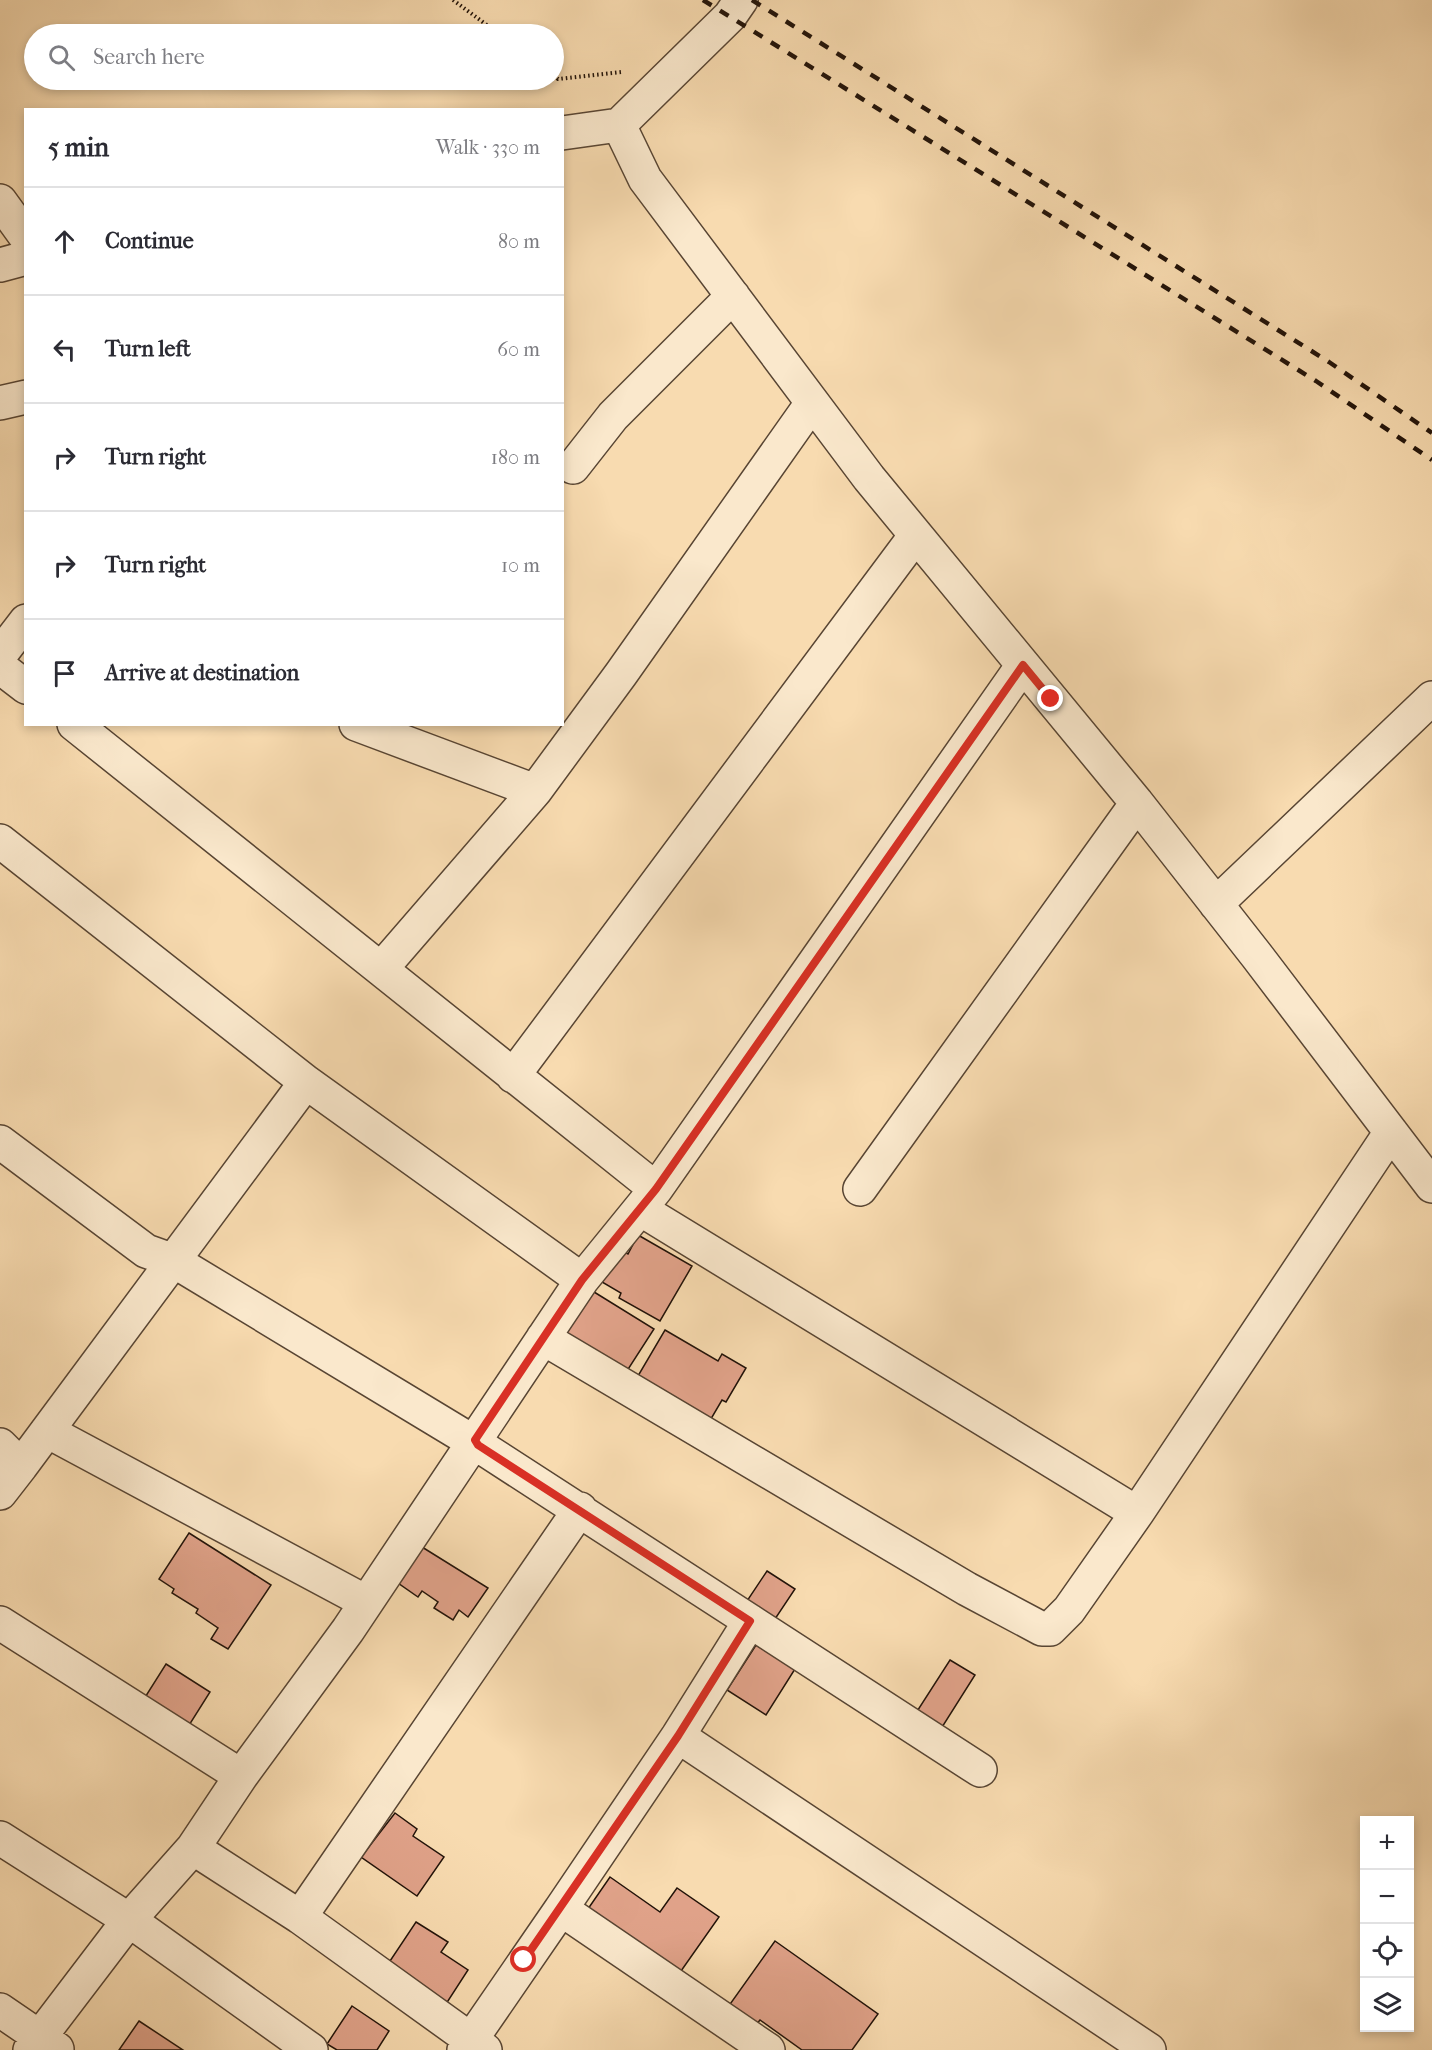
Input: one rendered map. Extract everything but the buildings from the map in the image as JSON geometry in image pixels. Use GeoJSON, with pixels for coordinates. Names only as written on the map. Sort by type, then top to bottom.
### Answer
{"type":"FeatureCollection","features":[{"type":"Feature","properties":{"kind":"street"},"geometry":{"type":"LineString","coordinates":[[564,134],[619,125],[730,16],[741,0]]}},
{"type":"Feature","properties":{"kind":"street"},"geometry":{"type":"LineString","coordinates":[[619,125],[645,179],[812,403],[916,535],[1137,803],[1432,1186]]}},
{"type":"Feature","properties":{"kind":"street"},"geometry":{"type":"LineString","coordinates":[[0,201],[24,234]]}},
{"type":"Feature","properties":{"kind":"street"},"geometry":{"type":"LineString","coordinates":[[0,265],[24,259]]}},
{"type":"Feature","properties":{"kind":"street"},"geometry":{"type":"LineString","coordinates":[[573,467],[613,416],[733,296]]}},
{"type":"Feature","properties":{"kind":"street"},"geometry":{"type":"LineString","coordinates":[[0,403],[24,397]]}},
{"type":"Feature","properties":{"kind":"street"},"geometry":{"type":"LineString","coordinates":[[381,969],[535,791],[621,674],[812,403]]}},
{"type":"Feature","properties":{"kind":"street"},"geometry":{"type":"LineString","coordinates":[[513,1076],[916,535]]}},
{"type":"Feature","properties":{"kind":"street"},"geometry":{"type":"LineString","coordinates":[[0,655],[24,624]]}},
{"type":"Feature","properties":{"kind":"street"},"geometry":{"type":"LineString","coordinates":[[0,2010],[43,2046],[129,1920],[193,1848],[241,1776],[366,1602],[582,1280],[648,1199],[1023,665]]}},
{"type":"Feature","properties":{"kind":"street"},"geometry":{"type":"LineString","coordinates":[[0,667],[24,685]]}},
{"type":"Feature","properties":{"kind":"street"},"geometry":{"type":"LineString","coordinates":[[1216,903],[1432,698]]}},
{"type":"Feature","properties":{"kind":"street"},"geometry":{"type":"LineString","coordinates":[[77,726],[513,1076],[648,1199],[1137,1513]]}},
{"type":"Feature","properties":{"kind":"street"},"geometry":{"type":"LineString","coordinates":[[361,726],[535,791]]}},
{"type":"Feature","properties":{"kind":"street"},"geometry":{"type":"LineString","coordinates":[[860,1189],[1137,803]]}},
{"type":"Feature","properties":{"kind":"street"},"geometry":{"type":"LineString","coordinates":[[0,841],[306,1082],[582,1280]]}},
{"type":"Feature","properties":{"kind":"street"},"geometry":{"type":"LineString","coordinates":[[0,1493],[10,1456],[47,1431],[306,1082]]}},
{"type":"Feature","properties":{"kind":"street"},"geometry":{"type":"LineString","coordinates":[[543,1338],[926,1565],[1042,1629],[1050,1629],[1069,1610],[1137,1513],[1391,1132]]}},
{"type":"Feature","properties":{"kind":"street"},"geometry":{"type":"LineString","coordinates":[[0,1142],[146,1251],[174,1261],[470,1440],[475,1440]]}},
{"type":"Feature","properties":{"kind":"street"},"geometry":{"type":"LineString","coordinates":[[47,1431],[366,1602]]}},
{"type":"Feature","properties":{"kind":"street"},"geometry":{"type":"LineString","coordinates":[[475,1440],[478,1445],[980,1770]]}},
{"type":"Feature","properties":{"kind":"street"},"geometry":{"type":"LineString","coordinates":[[300,1917],[580,1509]]}},
{"type":"Feature","properties":{"kind":"street"},"geometry":{"type":"LineString","coordinates":[[193,1848],[300,1917],[473,2047],[561,1909],[678,1736],[750,1621]]}},
{"type":"Feature","properties":{"kind":"street"},"geometry":{"type":"LineString","coordinates":[[0,1623],[241,1776]]}},
{"type":"Feature","properties":{"kind":"street"},"geometry":{"type":"LineString","coordinates":[[678,1736],[1149,2050]]}},
{"type":"Feature","properties":{"kind":"street"},"geometry":{"type":"LineString","coordinates":[[0,1838],[129,1920],[311,2050]]}},
{"type":"Feature","properties":{"kind":"street"},"geometry":{"type":"LineString","coordinates":[[561,1909],[768,2050]]}},
{"type":"Feature","properties":{"kind":"path"},"geometry":{"type":"LineString","coordinates":[[453,0],[485,24]]}},
{"type":"Feature","properties":{"kind":"path"},"geometry":{"type":"LineString","coordinates":[[564,78],[624,72]]}},
{"type":"Feature","properties":{"kind":"railway"},"geometry":{"type":"LineString","coordinates":[[703,0],[1316,381],[1432,460]]}},
{"type":"Feature","properties":{"kind":"railway"},"geometry":{"type":"LineString","coordinates":[[752,0],[1329,362],[1432,433]]}},
{"type":"Feature","properties":{"kind":"route"},"geometry":{"type":"LineString","coordinates":[[524,1960],[678,1736],[750,1621],[478,1445],[475,1440],[582,1280],[656,1189],[1023,665],[1051,699]]}}]}
